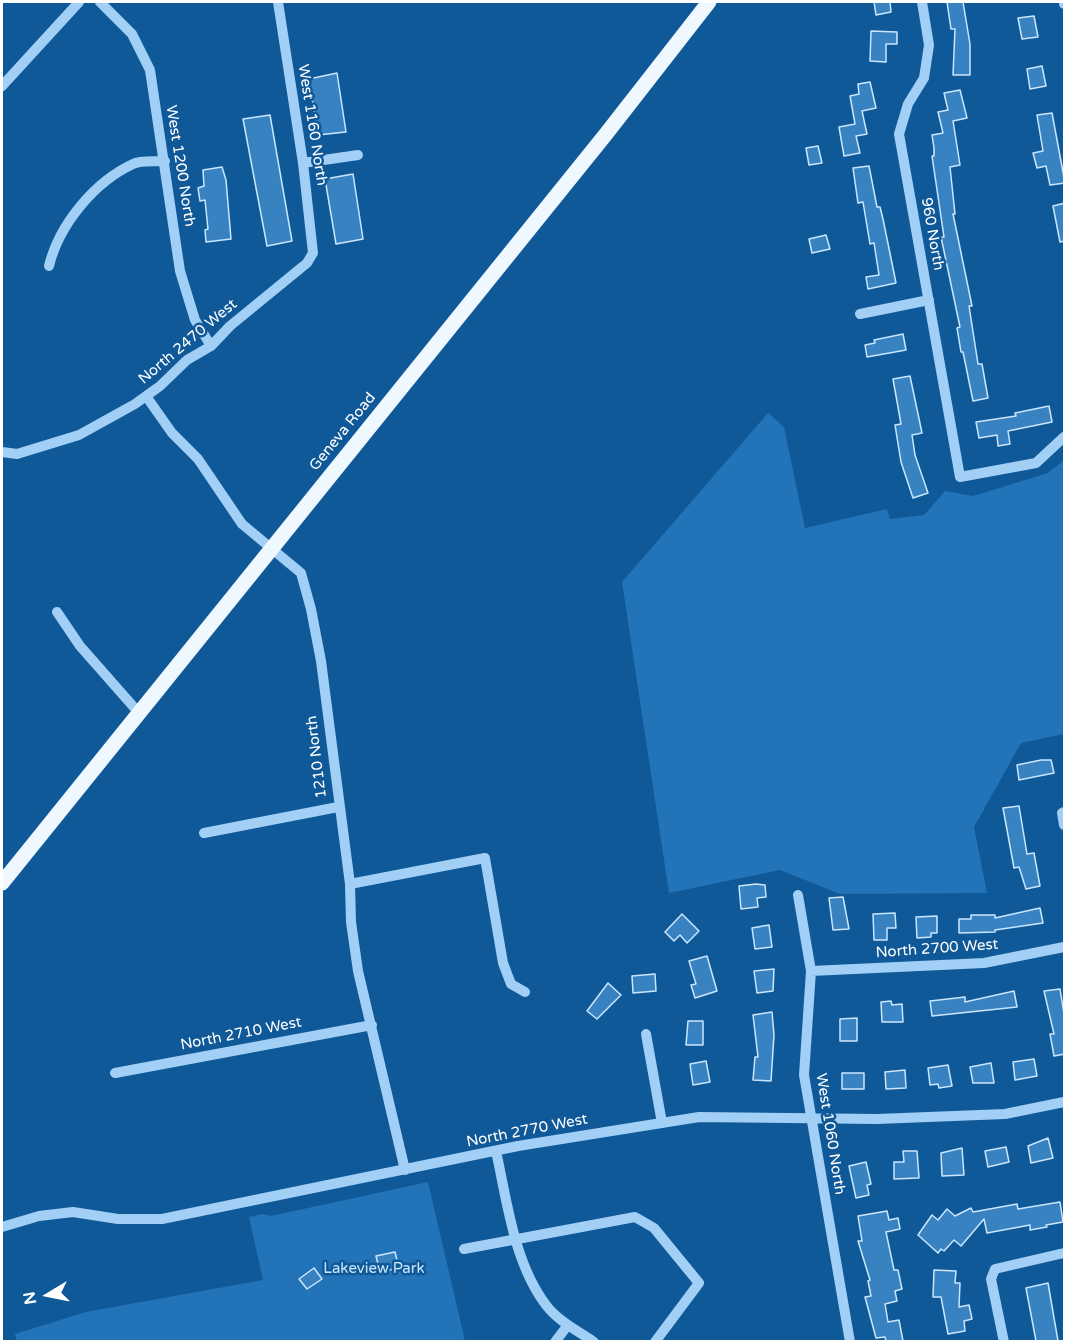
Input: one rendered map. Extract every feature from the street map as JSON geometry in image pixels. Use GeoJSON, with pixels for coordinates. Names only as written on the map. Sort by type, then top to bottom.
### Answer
{"type":"FeatureCollection","features":[{"type":"Feature","properties":{"kind":"main road","name":"Geneva Road"},"geometry":{"type":"LineString","coordinates":[[2,883],[606,134],[709,2]]}},
{"type":"Feature","properties":{"kind":"street"},"geometry":{"type":"LineString","coordinates":[[2,86],[79,2]]}},
{"type":"Feature","properties":{"kind":"street","name":"West 1200 North"},"geometry":{"type":"LineString","coordinates":[[100,2],[132,34],[150,70],[187,301],[195,320],[211,346]]}},
{"type":"Feature","properties":{"kind":"street","name":"West 1160 North"},"geometry":{"type":"LineString","coordinates":[[278,2],[303,163],[314,254]]}},
{"type":"Feature","properties":{"kind":"street","name":"960 North"},"geometry":{"type":"LineString","coordinates":[[922,2],[929,45],[924,78],[908,104],[899,134],[960,477],[1036,463],[1065,437]]}},
{"type":"Feature","properties":{"kind":"street"},"geometry":{"type":"LineString","coordinates":[[303,163],[358,155]]}},
{"type":"Feature","properties":{"kind":"street"},"geometry":{"type":"LineString","coordinates":[[49,266],[54,247],[69,221],[116,174],[135,163],[165,162]]}},
{"type":"Feature","properties":{"kind":"street","name":"North 2470 West"},"geometry":{"type":"LineString","coordinates":[[2,452],[17,454],[79,435],[146,396],[187,360],[211,346],[230,326],[307,263],[314,254]]}},
{"type":"Feature","properties":{"kind":"street"},"geometry":{"type":"LineString","coordinates":[[860,314],[929,300]]}},
{"type":"Feature","properties":{"kind":"street","name":"1210 North"},"geometry":{"type":"LineString","coordinates":[[146,396],[172,433],[198,459],[242,524],[301,573],[321,661],[338,807],[350,884],[351,922],[358,971],[405,1170]]}},
{"type":"Feature","properties":{"kind":"street"},"geometry":{"type":"LineString","coordinates":[[57,612],[80,646],[139,713]]}},
{"type":"Feature","properties":{"kind":"street"},"geometry":{"type":"LineString","coordinates":[[204,833],[338,807]]}},
{"type":"Feature","properties":{"kind":"street"},"geometry":{"type":"LineString","coordinates":[[1064,812],[1065,825]]}},
{"type":"Feature","properties":{"kind":"street"},"geometry":{"type":"LineString","coordinates":[[350,884],[485,858],[503,963],[511,984],[525,992]]}},
{"type":"Feature","properties":{"kind":"street","name":"West 1060 North"},"geometry":{"type":"LineString","coordinates":[[798,895],[811,971],[804,1075],[809,1118],[850,1341]]}},
{"type":"Feature","properties":{"kind":"street","name":"North 2700 West"},"geometry":{"type":"LineString","coordinates":[[811,971],[984,963],[1065,947]]}},
{"type":"Feature","properties":{"kind":"street","name":"North 2710 West"},"geometry":{"type":"LineString","coordinates":[[114,1073],[372,1025]]}},
{"type":"Feature","properties":{"kind":"street"},"geometry":{"type":"LineString","coordinates":[[646,1034],[662,1123]]}},
{"type":"Feature","properties":{"kind":"street","name":"North 2770 West"},"geometry":{"type":"LineString","coordinates":[[2,1227],[39,1216],[73,1212],[118,1219],[162,1220],[496,1151],[699,1117],[877,1119],[1005,1114],[1065,1102]]}},
{"type":"Feature","properties":{"kind":"street"},"geometry":{"type":"LineString","coordinates":[[496,1151],[517,1238],[535,1288],[547,1306],[568,1325],[594,1341]]}},
{"type":"Feature","properties":{"kind":"street"},"geometry":{"type":"LineString","coordinates":[[464,1249],[635,1217],[654,1228],[699,1283],[655,1341]]}},
{"type":"Feature","properties":{"kind":"street"},"geometry":{"type":"LineString","coordinates":[[1004,1341],[992,1279],[995,1269],[1065,1253]]}},
{"type":"Feature","properties":{"kind":"street"},"geometry":{"type":"LineString","coordinates":[[555,1341],[568,1325]]}},
{"type":"Feature","properties":{"kind":"green space"},"geometry":{"type":"Polygon","coordinates":[[[768,413],[784,427],[805,528],[887,509],[890,519],[924,515],[945,491],[973,496],[1048,473],[1064,460],[1064,734],[1021,743],[974,827],[987,893],[840,894],[780,870],[669,893],[622,582],[768,413]]]}},
{"type":"Feature","properties":{"kind":"green space","name":"Lakeview Park"},"geometry":{"type":"Polygon","coordinates":[[[428,1182],[465,1341],[17,1342],[15,1334],[86,1312],[263,1280],[249,1217],[263,1214],[271,1216],[428,1182]]]}},
{"type":"Feature","properties":{"kind":"building"},"geometry":{"type":"Polygon","coordinates":[[[874,2],[890,2],[891,12],[876,15],[874,2]]]}},
{"type":"Feature","properties":{"kind":"building"},"geometry":{"type":"Polygon","coordinates":[[[947,2],[963,2],[970,44],[970,75],[953,75],[955,29],[951,29],[947,2]]]}},
{"type":"Feature","properties":{"kind":"building"},"geometry":{"type":"Polygon","coordinates":[[[1034,16],[1038,37],[1022,39],[1018,18],[1034,16]]]}},
{"type":"Feature","properties":{"kind":"building"},"geometry":{"type":"Polygon","coordinates":[[[871,31],[897,32],[897,44],[886,44],[886,62],[870,61],[871,31]]]}},
{"type":"Feature","properties":{"kind":"building"},"geometry":{"type":"Polygon","coordinates":[[[1042,66],[1046,86],[1030,89],[1027,69],[1042,66]]]}},
{"type":"Feature","properties":{"kind":"building"},"geometry":{"type":"Polygon","coordinates":[[[337,73],[346,132],[318,135],[309,79],[337,73]]]}},
{"type":"Feature","properties":{"kind":"building"},"geometry":{"type":"Polygon","coordinates":[[[870,82],[876,108],[862,111],[867,134],[856,136],[860,153],[844,156],[839,127],[855,124],[850,96],[859,94],[858,84],[870,82]]]}},
{"type":"Feature","properties":{"kind":"building"},"geometry":{"type":"Polygon","coordinates":[[[960,90],[967,118],[953,121],[960,165],[950,167],[955,214],[953,214],[972,306],[969,306],[978,364],[982,364],[988,398],[973,401],[963,352],[961,352],[957,328],[960,327],[941,237],[944,237],[932,156],[934,156],[934,148],[932,135],[943,133],[938,112],[948,110],[944,93],[960,90]]]}},
{"type":"Feature","properties":{"kind":"building"},"geometry":{"type":"Polygon","coordinates":[[[1052,113],[1065,183],[1050,185],[1046,166],[1037,168],[1033,153],[1043,151],[1037,115],[1052,113]]]}},
{"type":"Feature","properties":{"kind":"building"},"geometry":{"type":"Polygon","coordinates":[[[270,115],[292,241],[267,246],[243,119],[270,115]]]}},
{"type":"Feature","properties":{"kind":"building"},"geometry":{"type":"Polygon","coordinates":[[[818,146],[822,163],[809,165],[806,148],[818,146]]]}},
{"type":"Feature","properties":{"kind":"building"},"geometry":{"type":"Polygon","coordinates":[[[869,166],[896,283],[868,289],[866,277],[879,275],[874,243],[870,244],[863,202],[858,203],[853,168],[869,166]]]}},
{"type":"Feature","properties":{"kind":"building"},"geometry":{"type":"Polygon","coordinates":[[[222,167],[226,180],[231,239],[206,242],[205,230],[208,229],[205,200],[200,201],[198,188],[204,186],[203,170],[222,167]]]}},
{"type":"Feature","properties":{"kind":"building"},"geometry":{"type":"Polygon","coordinates":[[[353,174],[363,239],[336,244],[325,179],[353,174]]]}},
{"type":"Feature","properties":{"kind":"building"},"geometry":{"type":"Polygon","coordinates":[[[1065,203],[1065,241],[1060,242],[1053,206],[1065,203]]]}},
{"type":"Feature","properties":{"kind":"building"},"geometry":{"type":"Polygon","coordinates":[[[826,235],[830,249],[812,253],[809,239],[826,235]]]}},
{"type":"Feature","properties":{"kind":"building"},"geometry":{"type":"Polygon","coordinates":[[[903,334],[906,350],[867,357],[865,345],[875,343],[874,340],[903,334]]]}},
{"type":"Feature","properties":{"kind":"building"},"geometry":{"type":"Polygon","coordinates":[[[910,376],[922,433],[912,435],[915,455],[928,493],[913,498],[901,462],[895,425],[901,424],[893,379],[910,376]]]}},
{"type":"Feature","properties":{"kind":"building"},"geometry":{"type":"Polygon","coordinates":[[[1049,406],[1052,422],[1008,431],[1010,444],[998,446],[997,435],[979,438],[976,422],[1016,416],[1015,413],[1049,406]]]}},
{"type":"Feature","properties":{"kind":"building"},"geometry":{"type":"Polygon","coordinates":[[[1051,760],[1054,773],[1019,780],[1017,765],[1051,760]]]}},
{"type":"Feature","properties":{"kind":"building"},"geometry":{"type":"Polygon","coordinates":[[[1019,806],[1027,854],[1034,853],[1040,886],[1026,889],[1019,867],[1014,868],[1003,808],[1019,806]]]}},
{"type":"Feature","properties":{"kind":"building"},"geometry":{"type":"Polygon","coordinates":[[[765,885],[766,897],[757,898],[758,907],[741,909],[739,886],[765,885]]]}},
{"type":"Feature","properties":{"kind":"building"},"geometry":{"type":"Polygon","coordinates":[[[843,897],[849,929],[833,930],[829,898],[843,897]]]}},
{"type":"Feature","properties":{"kind":"building"},"geometry":{"type":"Polygon","coordinates":[[[1040,908],[1043,923],[995,930],[995,932],[959,933],[959,919],[971,919],[971,915],[995,915],[995,918],[1040,908]]]}},
{"type":"Feature","properties":{"kind":"building"},"geometry":{"type":"Polygon","coordinates":[[[895,913],[896,928],[887,928],[887,940],[874,940],[873,914],[895,913]]]}},
{"type":"Feature","properties":{"kind":"building"},"geometry":{"type":"Polygon","coordinates":[[[682,914],[699,931],[687,943],[680,935],[674,941],[665,932],[682,914]]]}},
{"type":"Feature","properties":{"kind":"building"},"geometry":{"type":"Polygon","coordinates":[[[937,916],[937,933],[931,933],[931,937],[917,938],[916,917],[937,916]]]}},
{"type":"Feature","properties":{"kind":"building"},"geometry":{"type":"Polygon","coordinates":[[[769,925],[772,947],[755,949],[752,928],[769,925]]]}},
{"type":"Feature","properties":{"kind":"building"},"geometry":{"type":"Polygon","coordinates":[[[707,956],[717,991],[695,998],[691,985],[696,984],[689,961],[707,956]]]}},
{"type":"Feature","properties":{"kind":"building"},"geometry":{"type":"Polygon","coordinates":[[[774,969],[773,991],[757,993],[754,971],[774,969]]]}},
{"type":"Feature","properties":{"kind":"building"},"geometry":{"type":"Polygon","coordinates":[[[655,974],[656,991],[633,993],[632,976],[655,974]]]}},
{"type":"Feature","properties":{"kind":"building"},"geometry":{"type":"Polygon","coordinates":[[[608,983],[621,995],[597,1019],[587,1011],[608,983]]]}},
{"type":"Feature","properties":{"kind":"building"},"geometry":{"type":"Polygon","coordinates":[[[1060,989],[1065,1020],[1065,1054],[1054,1056],[1050,1034],[1054,1034],[1044,991],[1060,989]]]}},
{"type":"Feature","properties":{"kind":"building"},"geometry":{"type":"Polygon","coordinates":[[[1014,991],[1017,1007],[932,1016],[930,1001],[965,997],[965,1002],[1014,991]]]}},
{"type":"Feature","properties":{"kind":"building"},"geometry":{"type":"Polygon","coordinates":[[[891,1001],[892,1005],[902,1004],[903,1022],[882,1022],[881,1002],[891,1001]]]}},
{"type":"Feature","properties":{"kind":"building"},"geometry":{"type":"Polygon","coordinates":[[[772,1012],[774,1035],[771,1081],[753,1080],[755,1057],[758,1057],[753,1015],[772,1012]]]}},
{"type":"Feature","properties":{"kind":"building"},"geometry":{"type":"Polygon","coordinates":[[[857,1018],[857,1041],[840,1041],[840,1019],[857,1018]]]}},
{"type":"Feature","properties":{"kind":"building"},"geometry":{"type":"Polygon","coordinates":[[[688,1021],[703,1021],[703,1045],[686,1045],[688,1021]]]}},
{"type":"Feature","properties":{"kind":"building"},"geometry":{"type":"Polygon","coordinates":[[[1034,1059],[1037,1076],[1015,1080],[1013,1062],[1034,1059]]]}},
{"type":"Feature","properties":{"kind":"building"},"geometry":{"type":"Polygon","coordinates":[[[706,1061],[710,1082],[693,1085],[690,1064],[706,1061]]]}},
{"type":"Feature","properties":{"kind":"building"},"geometry":{"type":"Polygon","coordinates":[[[991,1063],[994,1083],[973,1083],[970,1067],[991,1063]]]}},
{"type":"Feature","properties":{"kind":"building"},"geometry":{"type":"Polygon","coordinates":[[[948,1065],[952,1086],[939,1088],[938,1084],[930,1085],[928,1068],[948,1065]]]}},
{"type":"Feature","properties":{"kind":"building"},"geometry":{"type":"Polygon","coordinates":[[[905,1070],[906,1088],[886,1089],[885,1072],[905,1070]]]}},
{"type":"Feature","properties":{"kind":"building"},"geometry":{"type":"Polygon","coordinates":[[[842,1073],[864,1073],[864,1089],[842,1089],[842,1073]]]}},
{"type":"Feature","properties":{"kind":"building"},"geometry":{"type":"Polygon","coordinates":[[[1048,1138],[1053,1158],[1031,1163],[1028,1146],[1048,1138]]]}},
{"type":"Feature","properties":{"kind":"building"},"geometry":{"type":"Polygon","coordinates":[[[1006,1147],[1009,1162],[988,1167],[985,1151],[1006,1147]]]}},
{"type":"Feature","properties":{"kind":"building"},"geometry":{"type":"Polygon","coordinates":[[[962,1148],[964,1175],[942,1176],[941,1153],[962,1148]]]}},
{"type":"Feature","properties":{"kind":"building"},"geometry":{"type":"Polygon","coordinates":[[[903,1151],[917,1151],[919,1178],[894,1179],[894,1162],[904,1162],[903,1151]]]}},
{"type":"Feature","properties":{"kind":"building"},"geometry":{"type":"Polygon","coordinates":[[[866,1162],[871,1184],[867,1185],[869,1195],[856,1198],[849,1166],[866,1162]]]}},
{"type":"Feature","properties":{"kind":"building"},"geometry":{"type":"Polygon","coordinates":[[[1060,1202],[1063,1222],[1030,1230],[1030,1225],[987,1233],[984,1219],[961,1246],[954,1240],[944,1251],[941,1249],[938,1253],[918,1235],[932,1215],[938,1220],[947,1209],[955,1216],[971,1208],[973,1212],[1017,1204],[1018,1209],[1060,1202]]]}},
{"type":"Feature","properties":{"kind":"building"},"geometry":{"type":"Polygon","coordinates":[[[887,1211],[889,1220],[898,1218],[900,1229],[886,1232],[894,1270],[898,1270],[902,1289],[895,1291],[897,1301],[885,1304],[888,1322],[899,1320],[903,1341],[886,1341],[885,1337],[876,1338],[865,1297],[871,1296],[868,1281],[870,1280],[858,1241],[862,1241],[858,1216],[887,1211]]]}},
{"type":"Feature","properties":{"kind":"building"},"geometry":{"type":"Polygon","coordinates":[[[395,1252],[399,1268],[380,1272],[376,1256],[395,1252]]]}},
{"type":"Feature","properties":{"kind":"building"},"geometry":{"type":"Polygon","coordinates":[[[314,1268],[322,1279],[307,1289],[299,1279],[314,1268]]]}},
{"type":"Feature","properties":{"kind":"building"},"geometry":{"type":"Polygon","coordinates":[[[934,1270],[956,1271],[955,1283],[960,1283],[959,1307],[969,1305],[972,1319],[964,1321],[965,1331],[948,1334],[941,1297],[933,1297],[934,1270]]]}},
{"type":"Feature","properties":{"kind":"building"},"geometry":{"type":"Polygon","coordinates":[[[1048,1283],[1058,1341],[1036,1341],[1026,1288],[1048,1283]]]}}]}
